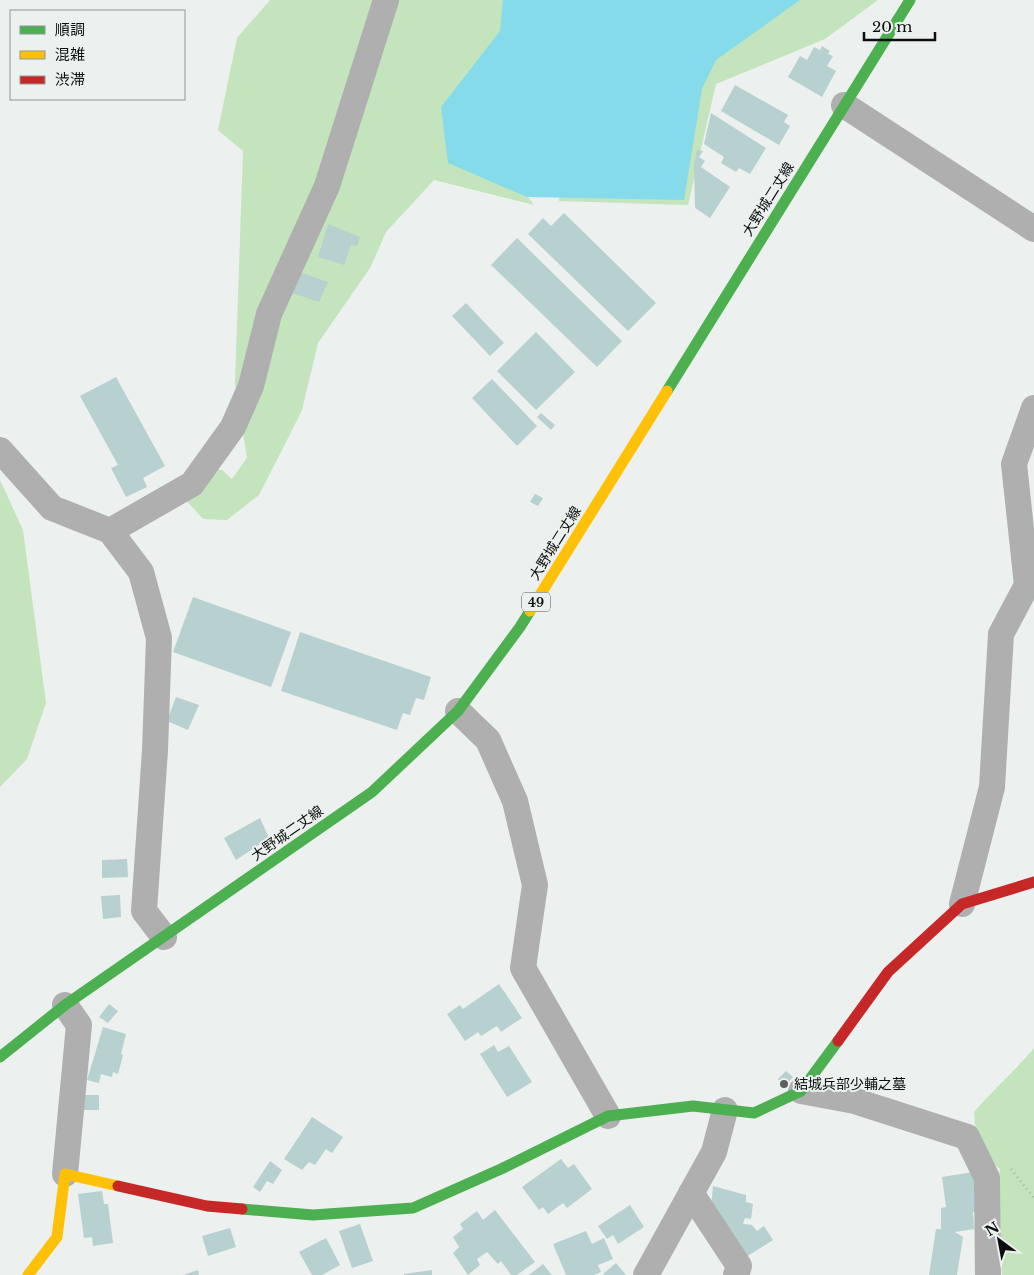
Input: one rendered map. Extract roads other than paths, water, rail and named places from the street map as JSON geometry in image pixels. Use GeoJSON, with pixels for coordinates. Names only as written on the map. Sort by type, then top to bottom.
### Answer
{"type":"FeatureCollection","features":[{"type":"Feature","properties":{"kind":"main road","name":"大野城二丈線"},"geometry":{"type":"LineString","coordinates":[[0,1057],[65,1005],[372,792],[458,711],[520,627],[910,0]]}},
{"type":"Feature","properties":{"kind":"main road"},"geometry":{"type":"LineString","coordinates":[[28,1275],[58,1237],[65,1174],[207,1206],[313,1215],[413,1208],[501,1169],[608,1116],[694,1106],[754,1113],[801,1091],[888,972],[962,904],[1034,882]]}},
{"type":"Feature","properties":{"kind":"street"},"geometry":{"type":"LineString","coordinates":[[110,531],[192,484],[233,427],[252,386],[269,314],[327,186],[386,0]]}},
{"type":"Feature","properties":{"kind":"street"},"geometry":{"type":"LineString","coordinates":[[844,105],[1034,229]]}},
{"type":"Feature","properties":{"kind":"street"},"geometry":{"type":"LineString","coordinates":[[962,904],[992,787],[1002,634],[1027,585],[1014,464],[1034,408]]}},
{"type":"Feature","properties":{"kind":"street"},"geometry":{"type":"LineString","coordinates":[[0,450],[52,508],[110,531],[141,572],[158,638],[155,750],[144,911],[164,937]]}},
{"type":"Feature","properties":{"kind":"street"},"geometry":{"type":"LineString","coordinates":[[458,711],[488,740],[515,801],[535,885],[523,968],[608,1116]]}},
{"type":"Feature","properties":{"kind":"street"},"geometry":{"type":"LineString","coordinates":[[65,1005],[79,1025],[65,1174]]}},
{"type":"Feature","properties":{"kind":"street"},"geometry":{"type":"LineString","coordinates":[[801,1091],[855,1101],[967,1137],[987,1178],[988,1275]]}},
{"type":"Feature","properties":{"kind":"street"},"geometry":{"type":"LineString","coordinates":[[646,1275],[714,1152],[726,1110]]}},
{"type":"Feature","properties":{"kind":"street"},"geometry":{"type":"LineString","coordinates":[[692,1193],[739,1266],[736,1275]]}},
{"type":"Feature","properties":{"kind":"water"},"geometry":{"type":"Polygon","coordinates":[[[503,0],[800,0],[716,60],[702,89],[684,200],[527,197],[448,163],[441,107],[500,31],[503,0]]]}},
{"type":"Feature","properties":{"kind":"place","name":"結城兵部少輔之墓"},"geometry":{"type":"Point","coordinates":[784,1084]}}]}
